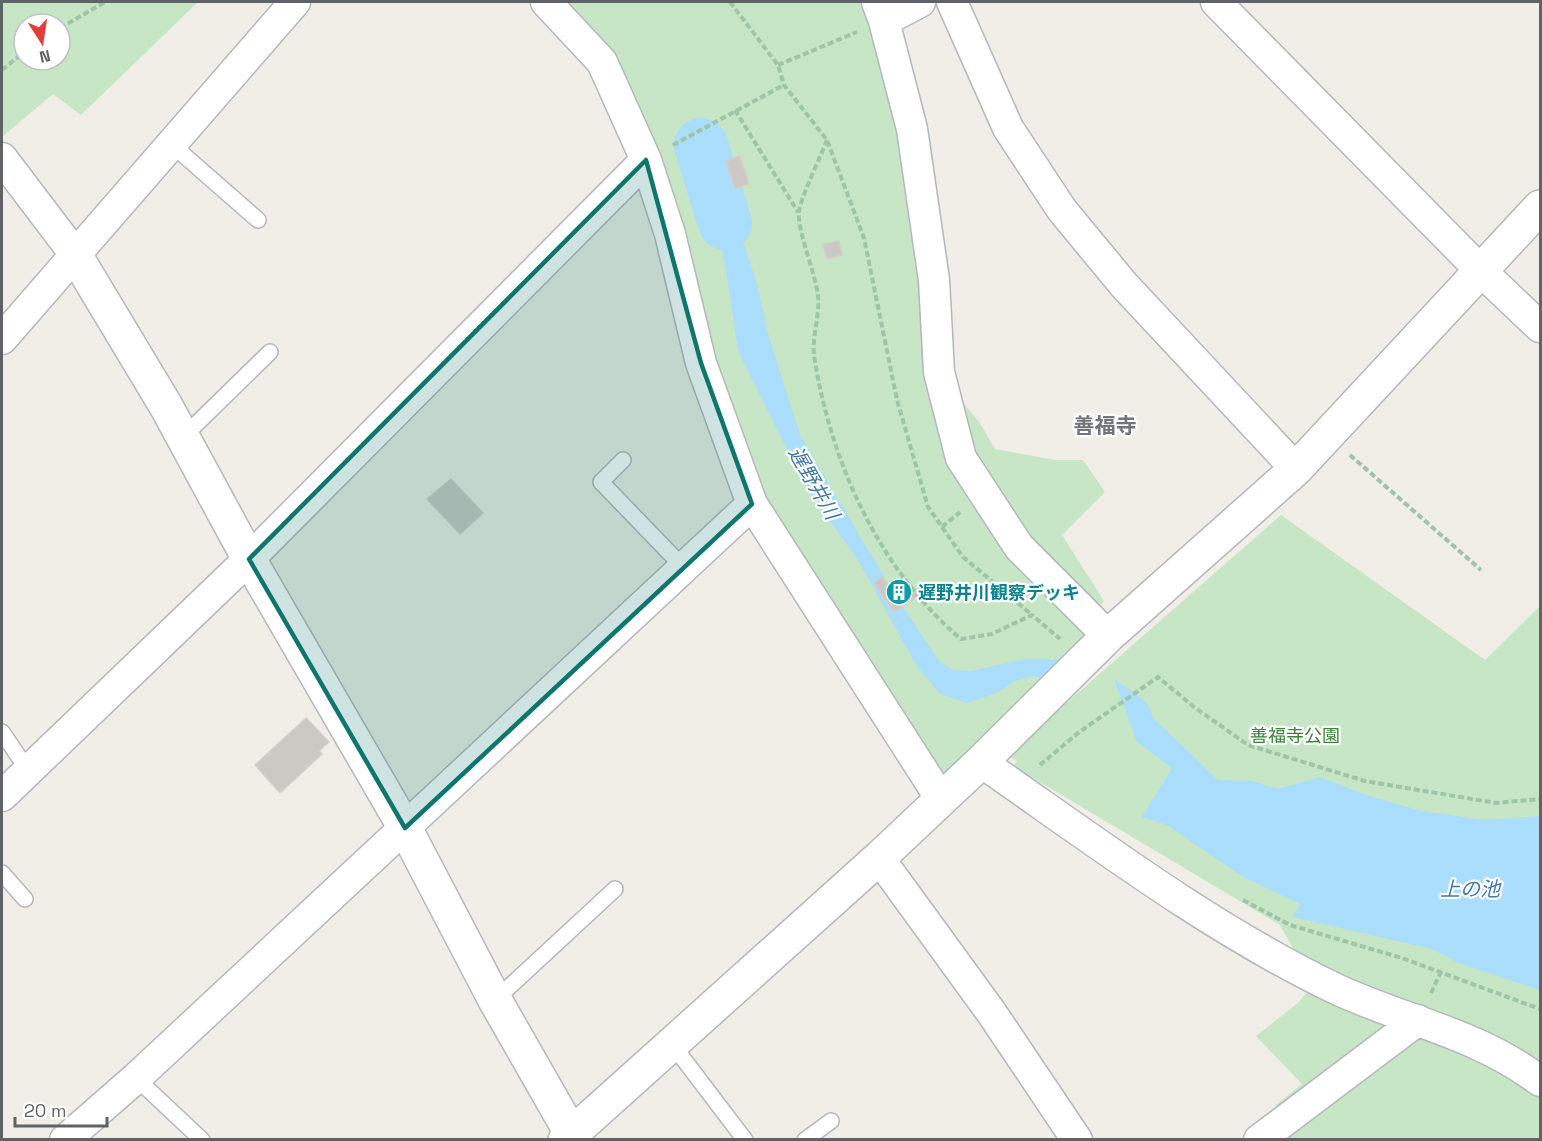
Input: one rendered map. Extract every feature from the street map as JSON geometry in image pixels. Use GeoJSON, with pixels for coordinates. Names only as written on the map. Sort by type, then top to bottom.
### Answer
{"type":"FeatureCollection","features":[{"type":"Feature","properties":{"kind":"street"},"geometry":{"type":"LineString","coordinates":[[2,339],[74,253],[295,2]]}},
{"type":"Feature","properties":{"kind":"street"},"geometry":{"type":"LineString","coordinates":[[546,2],[602,62],[646,160],[670,234],[700,363],[752,504],[941,799]]}},
{"type":"Feature","properties":{"kind":"street"},"geometry":{"type":"LineString","coordinates":[[920,2],[880,11],[912,129],[934,280],[939,372],[961,458],[1019,546],[1108,636]]}},
{"type":"Feature","properties":{"kind":"street"},"geometry":{"type":"LineString","coordinates":[[952,2],[1008,128],[1062,210],[1124,285],[1296,469]]}},
{"type":"Feature","properties":{"kind":"street"},"geometry":{"type":"LineString","coordinates":[[1216,2],[1482,272],[1540,327]]}},
{"type":"Feature","properties":{"kind":"street"},"geometry":{"type":"LineString","coordinates":[[2,158],[74,253],[183,437],[249,559],[405,828],[570,1138],[879,858],[981,762],[1083,659],[1296,469],[1482,272],[1540,207]]}},
{"type":"Feature","properties":{"kind":"street"},"geometry":{"type":"LineString","coordinates":[[2,796],[27,769],[249,559],[646,160]]}},
{"type":"Feature","properties":{"kind":"street"},"geometry":{"type":"LineString","coordinates":[[65,1140],[136,1078],[752,504]]}},
{"type":"Feature","properties":{"kind":"street"},"geometry":{"type":"LineString","coordinates":[[981,762],[1175,896],[1264,949],[1335,988],[1475,1041],[1523,1067],[1540,1081]]}},
{"type":"Feature","properties":{"kind":"street"},"geometry":{"type":"LineString","coordinates":[[879,858],[991,1012],[1077,1140]]}},
{"type":"Feature","properties":{"kind":"street"},"geometry":{"type":"LineString","coordinates":[[1259,1140],[1418,1020]]}},
{"type":"Feature","properties":{"kind":"lane"},"geometry":{"type":"LineString","coordinates":[[170,143],[258,220]]}},
{"type":"Feature","properties":{"kind":"lane"},"geometry":{"type":"LineString","coordinates":[[183,437],[270,352]]}},
{"type":"Feature","properties":{"kind":"lane"},"geometry":{"type":"LineString","coordinates":[[623,460],[601,482],[684,568]]}},
{"type":"Feature","properties":{"kind":"lane"},"geometry":{"type":"LineString","coordinates":[[2,732],[27,769]]}},
{"type":"Feature","properties":{"kind":"lane"},"geometry":{"type":"LineString","coordinates":[[2,873],[25,899]]}},
{"type":"Feature","properties":{"kind":"lane"},"geometry":{"type":"LineString","coordinates":[[495,1000],[615,889]]}},
{"type":"Feature","properties":{"kind":"lane"},"geometry":{"type":"LineString","coordinates":[[672,1044],[745,1140]]}},
{"type":"Feature","properties":{"kind":"lane"},"geometry":{"type":"LineString","coordinates":[[136,1078],[202,1140]]}},
{"type":"Feature","properties":{"kind":"lane"},"geometry":{"type":"LineString","coordinates":[[805,1140],[831,1121]]}},
{"type":"Feature","properties":{"kind":"path"},"geometry":{"type":"LineString","coordinates":[[72,21],[105,2]]}},
{"type":"Feature","properties":{"kind":"path"},"geometry":{"type":"LineString","coordinates":[[730,2],[778,65],[784,85],[826,140],[864,238],[897,400],[928,507],[963,557],[1083,659]]}},
{"type":"Feature","properties":{"kind":"path"},"geometry":{"type":"LineString","coordinates":[[778,65],[880,11]]}},
{"type":"Feature","properties":{"kind":"path"},"geometry":{"type":"LineString","coordinates":[[646,160],[784,85]]}},
{"type":"Feature","properties":{"kind":"path"},"geometry":{"type":"LineString","coordinates":[[735,110],[798,212],[818,297],[814,352],[832,435],[850,486],[882,543],[906,579],[940,621],[961,639],[992,634],[1032,615]]}},
{"type":"Feature","properties":{"kind":"path"},"geometry":{"type":"LineString","coordinates":[[798,212],[826,140]]}},
{"type":"Feature","properties":{"kind":"path"},"geometry":{"type":"LineString","coordinates":[[1329,436],[1481,570]]}},
{"type":"Feature","properties":{"kind":"path"},"geometry":{"type":"LineString","coordinates":[[1034,770],[1078,733],[1158,677],[1194,707],[1248,745],[1365,781],[1496,803],[1540,799]]}},
{"type":"Feature","properties":{"kind":"path"},"geometry":{"type":"LineString","coordinates":[[1241,899],[1290,925],[1402,958],[1540,1009]]}},
{"type":"Feature","properties":{"kind":"highlighted area"},"geometry":{"type":"Polygon","coordinates":[[[646,160],[701,363],[752,504],[405,828],[249,559],[646,160]]]}},
{"type":"Feature","properties":{"kind":"green space"},"geometry":{"type":"Polygon","coordinates":[[[2,2],[198,2],[81,115],[53,94],[2,137],[2,2]]]}},
{"type":"Feature","properties":{"kind":"green space"},"geometry":{"type":"Polygon","coordinates":[[[566,2],[887,2],[954,392],[980,423],[995,449],[1055,460],[1083,460],[1105,492],[1062,535],[1104,601],[1083,625],[1097,637],[943,779],[878,719],[750,471],[694,294],[566,2]]]}},
{"type":"Feature","properties":{"kind":"green space","name":"善福寺公園"},"geometry":{"type":"Polygon","coordinates":[[[1281,515],[1485,660],[1540,606],[1540,1139],[1271,1139],[1286,1129],[1276,1105],[1302,1084],[1256,1036],[1298,1003],[1313,985],[1280,925],[1013,766],[1017,761],[1007,755],[1281,515]]]}},
{"type":"Feature","properties":{"kind":"water"},"geometry":{"type":"Polygon","coordinates":[[[712,151],[756,280],[769,337],[800,435],[893,592],[939,661],[953,670],[971,671],[1026,659],[1059,660],[1049,681],[1034,676],[1015,681],[998,692],[968,703],[940,694],[916,665],[858,560],[806,487],[738,351],[725,263],[696,155],[712,151]]]}},
{"type":"Feature","properties":{"kind":"water","name":"上の池"},"geometry":{"type":"Polygon","coordinates":[[[1114,679],[1146,702],[1154,719],[1218,780],[1252,781],[1278,789],[1320,777],[1369,796],[1422,811],[1484,820],[1540,816],[1540,990],[1461,964],[1432,949],[1293,917],[1300,904],[1245,878],[1167,825],[1142,817],[1172,768],[1137,742],[1114,679]]]}},
{"type":"Feature","properties":{"kind":"building"},"geometry":{"type":"Polygon","coordinates":[[[740,156],[749,184],[735,189],[726,161],[740,156]]]}},
{"type":"Feature","properties":{"kind":"building"},"geometry":{"type":"Polygon","coordinates":[[[839,241],[842,255],[827,259],[823,244],[839,241]]]}},
{"type":"Feature","properties":{"kind":"building"},"geometry":{"type":"Polygon","coordinates":[[[451,479],[483,513],[460,534],[427,499],[451,479]]]}},
{"type":"Feature","properties":{"kind":"building","name":"遅野井川観察デッキ"},"geometry":{"type":"Polygon","coordinates":[[[882,577],[891,589],[906,579],[920,595],[894,612],[874,583],[882,577]]]}},
{"type":"Feature","properties":{"kind":"building"},"geometry":{"type":"Polygon","coordinates":[[[306,718],[329,742],[319,751],[322,754],[280,793],[255,765],[306,718]]]}},
{"type":"Feature","properties":{"kind":"waterway","name":"遅野井川"},"geometry":{"type":"LineString","coordinates":[[701,145],[725,223]]}},
{"type":"Feature","properties":{"kind":"place","name":"遅野井川観察デッキ"},"geometry":{"type":"Point","coordinates":[899,592]}},
{"type":"Feature","properties":{"kind":"district","name":"善福寺"},"geometry":{"type":"Point","coordinates":[1105,425]}}]}
